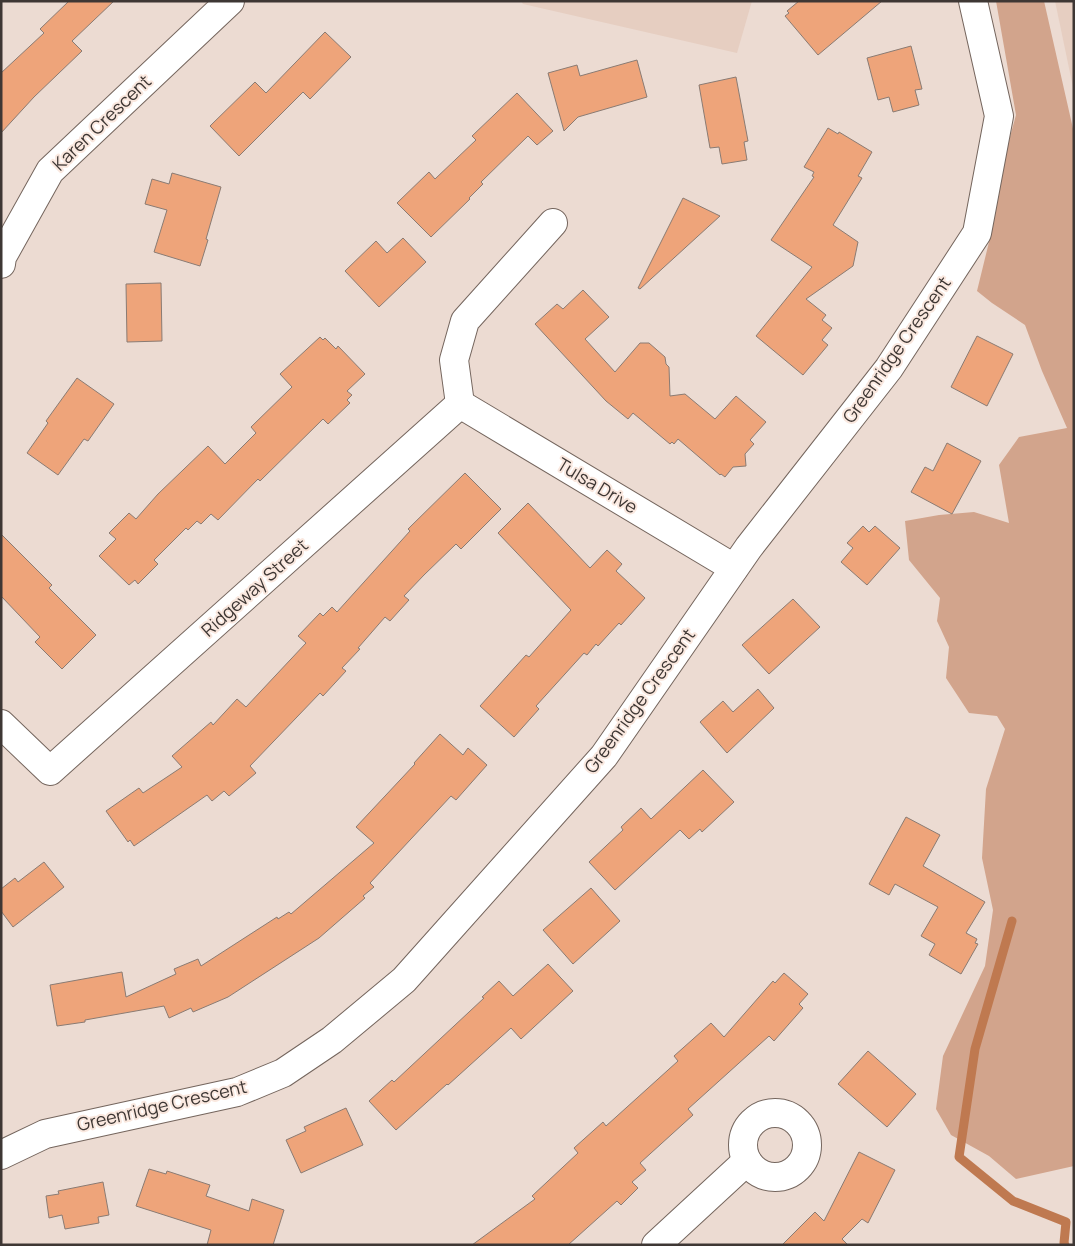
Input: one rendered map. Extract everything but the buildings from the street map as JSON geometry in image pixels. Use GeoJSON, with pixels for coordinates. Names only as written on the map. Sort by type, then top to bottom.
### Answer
{"type":"FeatureCollection","features":[{"type":"Feature","properties":{"kind":"street","name":"Karen Crescent"},"geometry":{"type":"LineString","coordinates":[[1,264],[2,257],[50,171],[230,1]]}},
{"type":"Feature","properties":{"kind":"street","name":"Greenridge Crescent"},"geometry":{"type":"LineString","coordinates":[[1,1155],[44,1134],[237,1092],[282,1074],[332,1040],[404,980],[604,756],[748,547],[889,368],[977,233],[999,116],[973,1]]}},
{"type":"Feature","properties":{"kind":"street"},"geometry":{"type":"LineString","coordinates":[[460,404],[454,360],[465,321],[554,223]]}},
{"type":"Feature","properties":{"kind":"street","name":"Tulsa Drive"},"geometry":{"type":"LineString","coordinates":[[460,404],[734,568]]}},
{"type":"Feature","properties":{"kind":"street","name":"Ridgeway Street"},"geometry":{"type":"LineString","coordinates":[[1,724],[50,770],[460,404]]}},
{"type":"Feature","properties":{"kind":"street"},"geometry":{"type":"LineString","coordinates":[[656,1245],[747,1161]]}},
{"type":"Feature","properties":{"kind":"shaded area"},"geometry":{"type":"Polygon","coordinates":[[[521,1],[752,1],[737,53],[523,4],[521,1]]]}},
{"type":"Feature","properties":{"kind":"shaded area"},"geometry":{"type":"Polygon","coordinates":[[[996,1],[1044,1],[1074,133],[1074,1166],[1016,1179],[989,1156],[951,1135],[936,1109],[943,1056],[985,966],[993,910],[982,858],[986,789],[1005,729],[997,716],[969,713],[946,678],[949,647],[937,621],[940,598],[909,560],[905,521],[939,515],[974,512],[1009,523],[999,465],[1019,437],[1067,428],[1042,371],[1025,325],[977,291],[989,242],[1005,155],[1016,115],[996,1]]]}},
{"type":"Feature","properties":{"kind":"shaded area"},"geometry":{"type":"Polygon","coordinates":[[[1055,1],[1074,1],[1074,92],[1055,1]]]}},
{"type":"Feature","properties":{"kind":"waterway"},"geometry":{"type":"LineString","coordinates":[[1012,921],[975,1049],[959,1157],[1013,1201],[1066,1222],[1065,1245]]}}]}
